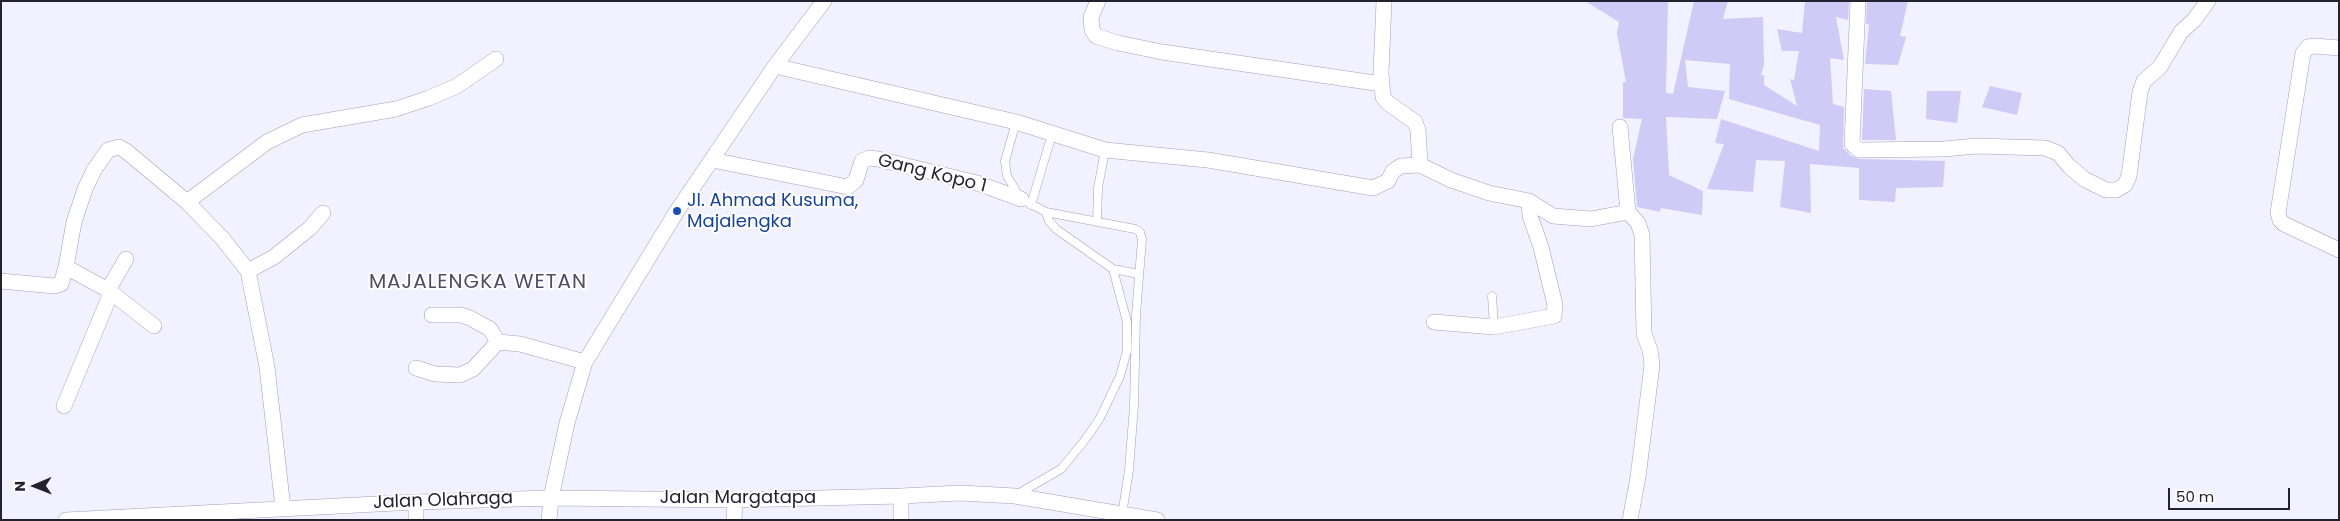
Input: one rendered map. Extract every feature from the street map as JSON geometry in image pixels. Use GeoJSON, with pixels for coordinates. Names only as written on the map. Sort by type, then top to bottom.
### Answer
{"type":"FeatureCollection","features":[{"type":"Feature","properties":{"kind":"street"},"geometry":{"type":"LineString","coordinates":[[549,520],[551,498],[567,422],[585,362],[677,211],[776,66],[824,1]]}},
{"type":"Feature","properties":{"kind":"street"},"geometry":{"type":"LineString","coordinates":[[1098,1],[1092,17],[1092,30],[1096,36],[1112,41],[1162,52],[1382,84]]}},
{"type":"Feature","properties":{"kind":"street"},"geometry":{"type":"LineString","coordinates":[[1384,1],[1383,97],[1388,103],[1415,122],[1418,130],[1420,164]]}},
{"type":"Feature","properties":{"kind":"street"},"geometry":{"type":"LineString","coordinates":[[1858,1],[1852,144],[1855,148],[1860,150],[1944,149],[1977,146],[2044,148],[2058,153],[2084,179],[2106,190],[2116,190],[2125,185],[2129,176],[2140,92],[2144,81],[2160,67],[2181,32],[2194,20],[2208,1]]}},
{"type":"Feature","properties":{"kind":"street"},"geometry":{"type":"LineString","coordinates":[[2339,48],[2315,46],[2308,47],[2303,53],[2278,217],[2284,224],[2339,250]]}},
{"type":"Feature","properties":{"kind":"street"},"geometry":{"type":"LineString","coordinates":[[187,202],[267,142],[302,124],[396,109],[457,86],[496,60]]}},
{"type":"Feature","properties":{"kind":"street"},"geometry":{"type":"LineString","coordinates":[[776,66],[1016,122],[1105,150],[1208,160],[1373,188],[1388,181],[1393,171],[1401,166],[1420,164],[1451,180],[1489,192],[1529,201],[1553,216],[1591,219],[1628,212]]}},
{"type":"Feature","properties":{"kind":"street"},"geometry":{"type":"LineString","coordinates":[[1620,127],[1628,212],[1638,223],[1642,235],[1644,334],[1650,350],[1652,366],[1638,477],[1630,520]]}},
{"type":"Feature","properties":{"kind":"street"},"geometry":{"type":"LineString","coordinates":[[1,281],[57,286],[62,282],[74,222],[94,170],[108,150],[114,147],[126,151],[187,202],[222,238],[248,271],[267,367],[283,508]]}},
{"type":"Feature","properties":{"kind":"street","name":"Gang Kopo 1"},"geometry":{"type":"LineString","coordinates":[[712,160],[848,187],[856,180],[862,161],[869,158],[878,159],[977,183],[1026,202]]}},
{"type":"Feature","properties":{"kind":"street"},"geometry":{"type":"LineString","coordinates":[[1434,322],[1494,327],[1552,318],[1556,314],[1541,247],[1530,216],[1529,201]]}},
{"type":"Feature","properties":{"kind":"street"},"geometry":{"type":"LineString","coordinates":[[248,271],[274,257],[310,228],[323,213]]}},
{"type":"Feature","properties":{"kind":"street"},"geometry":{"type":"LineString","coordinates":[[64,406],[110,292],[126,259]]}},
{"type":"Feature","properties":{"kind":"street"},"geometry":{"type":"LineString","coordinates":[[66,267],[110,292],[154,326]]}},
{"type":"Feature","properties":{"kind":"street"},"geometry":{"type":"LineString","coordinates":[[432,314],[460,315],[470,318],[490,330],[498,342]]}},
{"type":"Feature","properties":{"kind":"street"},"geometry":{"type":"LineString","coordinates":[[498,342],[520,344],[585,362]]}},
{"type":"Feature","properties":{"kind":"street"},"geometry":{"type":"LineString","coordinates":[[416,368],[434,374],[460,376],[473,369],[498,342]]}},
{"type":"Feature","properties":{"kind":"street","name":"Jalan Margatapa"},"geometry":{"type":"LineString","coordinates":[[551,498],[735,500],[960,493],[1015,496],[1157,520]]}},
{"type":"Feature","properties":{"kind":"street"},"geometry":{"type":"LineString","coordinates":[[901,496],[901,520]]}},
{"type":"Feature","properties":{"kind":"street","name":"Jalan Olahraga"},"geometry":{"type":"LineString","coordinates":[[67,520],[283,508],[551,498]]}},
{"type":"Feature","properties":{"kind":"street"},"geometry":{"type":"LineString","coordinates":[[734,520],[735,500]]}},
{"type":"Feature","properties":{"kind":"street"},"geometry":{"type":"LineString","coordinates":[[416,502],[416,520]]}},
{"type":"Feature","properties":{"kind":"lane"},"geometry":{"type":"LineString","coordinates":[[1016,122],[1005,161],[1007,176],[1026,202],[1046,212],[1135,229],[1140,232],[1142,239],[1134,406],[1129,470],[1122,515]]}},
{"type":"Feature","properties":{"kind":"lane"},"geometry":{"type":"LineString","coordinates":[[1026,202],[1052,134]]}},
{"type":"Feature","properties":{"kind":"lane"},"geometry":{"type":"LineString","coordinates":[[1098,221],[1098,188],[1105,150]]}},
{"type":"Feature","properties":{"kind":"lane"},"geometry":{"type":"LineString","coordinates":[[1046,212],[1049,221],[1056,229],[1113,269],[1139,274]]}},
{"type":"Feature","properties":{"kind":"lane"},"geometry":{"type":"LineString","coordinates":[[1015,496],[1061,469],[1090,433],[1120,376],[1127,351],[1127,322],[1113,269]]}},
{"type":"Feature","properties":{"kind":"lane"},"geometry":{"type":"LineString","coordinates":[[1492,296],[1494,327]]}},
{"type":"Feature","properties":{"kind":"building"},"geometry":{"type":"Polygon","coordinates":[[[1585,1],[1668,1],[1666,93],[1673,94],[1694,1],[1728,1],[1723,19],[1763,17],[1764,65],[1761,75],[1764,75],[1764,85],[1797,106],[1790,79],[1794,80],[1799,51],[1782,51],[1777,29],[1802,33],[1805,1],[1849,1],[1848,20],[1836,17],[1844,60],[1830,58],[1833,104],[1844,107],[1843,148],[1850,155],[1860,159],[1945,161],[1943,187],[1896,188],[1895,202],[1859,200],[1859,168],[1810,164],[1811,213],[1780,207],[1785,161],[1756,160],[1753,192],[1707,189],[1724,144],[1715,143],[1721,119],[1819,151],[1820,125],[1729,99],[1730,64],[1685,60],[1688,87],[1725,91],[1717,119],[1666,117],[1669,175],[1703,191],[1702,215],[1661,208],[1660,212],[1637,207],[1633,159],[1642,119],[1623,118],[1623,82],[1626,82],[1617,33],[1619,22],[1585,1]]]}},
{"type":"Feature","properties":{"kind":"building"},"geometry":{"type":"Polygon","coordinates":[[[1867,1],[1908,1],[1900,36],[1906,37],[1898,65],[1865,64],[1869,24],[1866,24],[1867,1]]]}},
{"type":"Feature","properties":{"kind":"building"},"geometry":{"type":"Polygon","coordinates":[[[1990,86],[2022,93],[2017,115],[1982,107],[1990,86]]]}},
{"type":"Feature","properties":{"kind":"building"},"geometry":{"type":"Polygon","coordinates":[[[1864,89],[1891,91],[1896,140],[1862,140],[1864,89]]]}},
{"type":"Feature","properties":{"kind":"building"},"geometry":{"type":"Polygon","coordinates":[[[1927,91],[1961,91],[1957,123],[1926,119],[1927,91]]]}},
{"type":"Feature","properties":{"kind":"place","name":"Jl. Ahmad Kusuma, Majalengka"},"geometry":{"type":"Point","coordinates":[677,211]}},
{"type":"Feature","properties":{"kind":"district","name":"MAJALENGKA WETAN"},"geometry":{"type":"Point","coordinates":[478,283]}}]}
